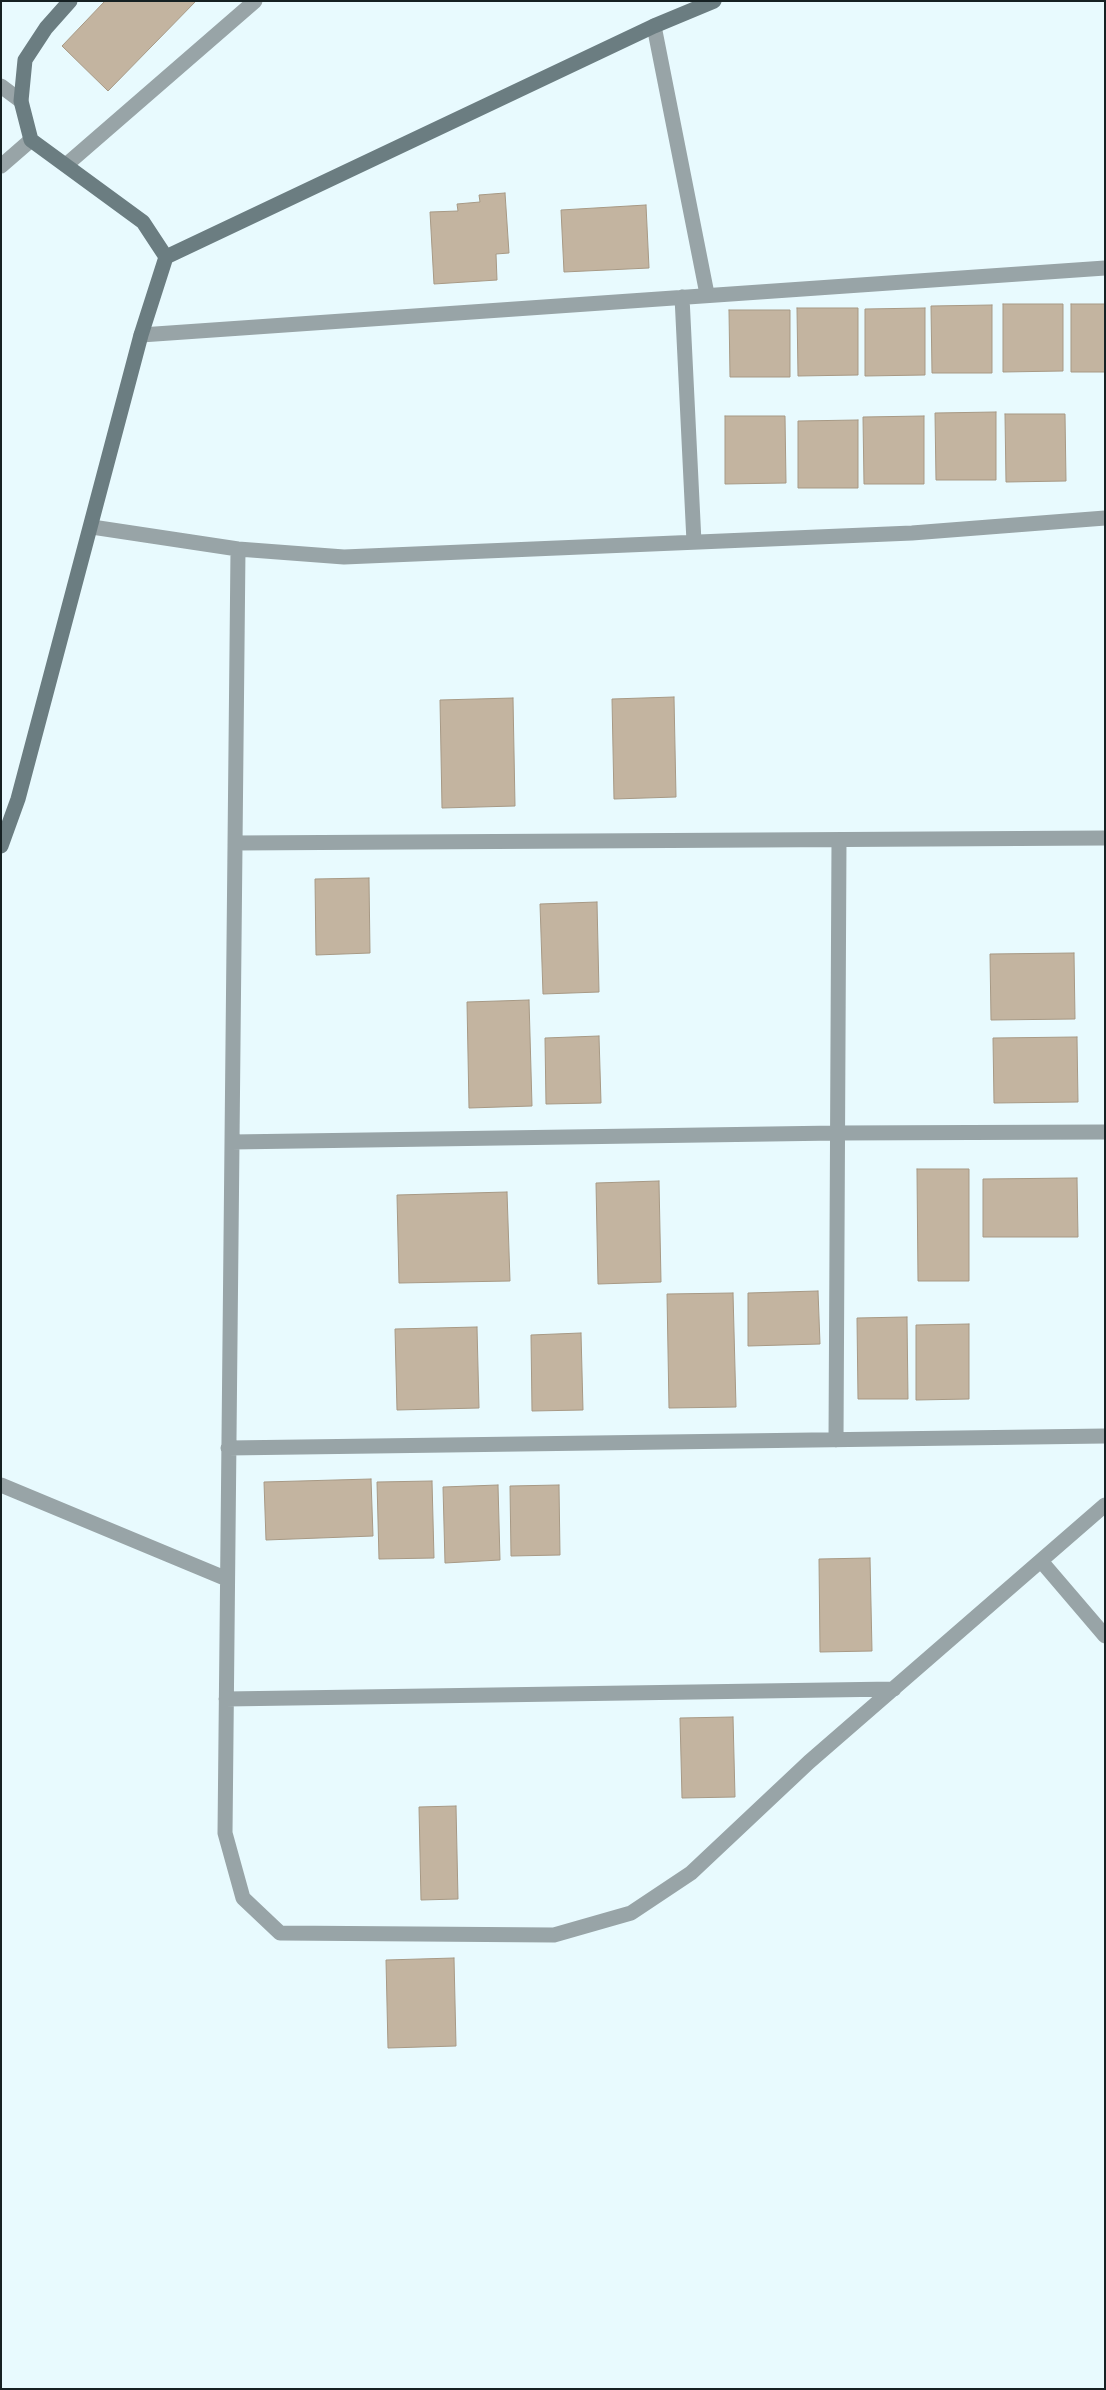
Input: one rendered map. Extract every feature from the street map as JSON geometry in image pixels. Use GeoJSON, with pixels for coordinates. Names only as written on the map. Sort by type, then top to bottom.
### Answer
{"type":"FeatureCollection","features":[{"type":"Feature","properties":{"kind":"street"},"geometry":{"type":"LineString","coordinates":[[70,1],[46,28],[25,60],[21,102],[31,140],[143,222],[166,257]]}},
{"type":"Feature","properties":{"kind":"street"},"geometry":{"type":"LineString","coordinates":[[66,165],[255,1]]}},
{"type":"Feature","properties":{"kind":"street"},"geometry":{"type":"LineString","coordinates":[[1,846],[18,799],[92,527],[141,335],[166,257],[654,26],[714,1]]}},
{"type":"Feature","properties":{"kind":"street"},"geometry":{"type":"LineString","coordinates":[[654,26],[707,294]]}},
{"type":"Feature","properties":{"kind":"street"},"geometry":{"type":"LineString","coordinates":[[1,86],[21,102]]}},
{"type":"Feature","properties":{"kind":"street"},"geometry":{"type":"LineString","coordinates":[[1,166],[31,140]]}},
{"type":"Feature","properties":{"kind":"street"},"geometry":{"type":"LineString","coordinates":[[141,335],[707,294],[1105,268]]}},
{"type":"Feature","properties":{"kind":"street"},"geometry":{"type":"LineString","coordinates":[[682,296],[694,542]]}},
{"type":"Feature","properties":{"kind":"street"},"geometry":{"type":"LineString","coordinates":[[92,527],[238,549],[344,557],[912,533],[1105,518]]}},
{"type":"Feature","properties":{"kind":"street"},"geometry":{"type":"LineString","coordinates":[[238,549],[225,1833],[243,1898],[280,1933],[554,1935],[631,1913],[691,1873],[809,1762],[1104,1506]]}},
{"type":"Feature","properties":{"kind":"street"},"geometry":{"type":"LineString","coordinates":[[235,843],[1105,838]]}},
{"type":"Feature","properties":{"kind":"street"},"geometry":{"type":"LineString","coordinates":[[836,1440],[839,840]]}},
{"type":"Feature","properties":{"kind":"street"},"geometry":{"type":"LineString","coordinates":[[232,1142],[837,1133],[1105,1132]]}},
{"type":"Feature","properties":{"kind":"street"},"geometry":{"type":"LineString","coordinates":[[228,1448],[1105,1436]]}},
{"type":"Feature","properties":{"kind":"street"},"geometry":{"type":"LineString","coordinates":[[1,1485],[227,1578]]}},
{"type":"Feature","properties":{"kind":"street"},"geometry":{"type":"LineString","coordinates":[[1041,1561],[1105,1636]]}},
{"type":"Feature","properties":{"kind":"street"},"geometry":{"type":"LineString","coordinates":[[226,1699],[894,1689]]}},
{"type":"Feature","properties":{"kind":"building"},"geometry":{"type":"Polygon","coordinates":[[[105,1],[196,1],[108,91],[62,46],[105,1]]]}},
{"type":"Feature","properties":{"kind":"building"},"geometry":{"type":"Polygon","coordinates":[[[505,193],[509,253],[496,254],[497,280],[434,284],[430,212],[458,211],[457,204],[480,202],[479,195],[505,193]]]}},
{"type":"Feature","properties":{"kind":"building"},"geometry":{"type":"Polygon","coordinates":[[[646,205],[649,268],[564,272],[561,210],[646,205]]]}},
{"type":"Feature","properties":{"kind":"building"},"geometry":{"type":"Polygon","coordinates":[[[1003,304],[1063,304],[1063,371],[1003,372],[1003,304]]]}},
{"type":"Feature","properties":{"kind":"building"},"geometry":{"type":"Polygon","coordinates":[[[1071,304],[1105,304],[1105,372],[1071,372],[1071,304]]]}},
{"type":"Feature","properties":{"kind":"building"},"geometry":{"type":"Polygon","coordinates":[[[992,305],[992,373],[932,373],[931,306],[992,305]]]}},
{"type":"Feature","properties":{"kind":"building"},"geometry":{"type":"Polygon","coordinates":[[[797,308],[858,308],[858,375],[798,376],[797,308]]]}},
{"type":"Feature","properties":{"kind":"building"},"geometry":{"type":"Polygon","coordinates":[[[925,308],[925,375],[865,376],[865,309],[925,308]]]}},
{"type":"Feature","properties":{"kind":"building"},"geometry":{"type":"Polygon","coordinates":[[[729,310],[790,310],[790,377],[730,377],[729,310]]]}},
{"type":"Feature","properties":{"kind":"building"},"geometry":{"type":"Polygon","coordinates":[[[996,412],[996,480],[936,480],[935,413],[996,412]]]}},
{"type":"Feature","properties":{"kind":"building"},"geometry":{"type":"Polygon","coordinates":[[[1005,414],[1065,414],[1066,481],[1006,482],[1005,414]]]}},
{"type":"Feature","properties":{"kind":"building"},"geometry":{"type":"Polygon","coordinates":[[[725,416],[785,416],[786,483],[725,484],[725,416]]]}},
{"type":"Feature","properties":{"kind":"building"},"geometry":{"type":"Polygon","coordinates":[[[924,416],[924,484],[864,484],[863,417],[924,416]]]}},
{"type":"Feature","properties":{"kind":"building"},"geometry":{"type":"Polygon","coordinates":[[[858,420],[858,488],[798,488],[798,421],[858,420]]]}},
{"type":"Feature","properties":{"kind":"building"},"geometry":{"type":"Polygon","coordinates":[[[674,697],[676,797],[614,799],[612,699],[674,697]]]}},
{"type":"Feature","properties":{"kind":"building"},"geometry":{"type":"Polygon","coordinates":[[[513,698],[515,806],[442,808],[440,700],[513,698]]]}},
{"type":"Feature","properties":{"kind":"building"},"geometry":{"type":"Polygon","coordinates":[[[369,878],[370,953],[316,955],[315,879],[369,878]]]}},
{"type":"Feature","properties":{"kind":"building"},"geometry":{"type":"Polygon","coordinates":[[[597,902],[599,992],[543,994],[540,904],[597,902]]]}},
{"type":"Feature","properties":{"kind":"building"},"geometry":{"type":"Polygon","coordinates":[[[1074,953],[1075,1019],[991,1020],[990,954],[1074,953]]]}},
{"type":"Feature","properties":{"kind":"building"},"geometry":{"type":"Polygon","coordinates":[[[529,1000],[532,1106],[469,1108],[467,1002],[529,1000]]]}},
{"type":"Feature","properties":{"kind":"building"},"geometry":{"type":"Polygon","coordinates":[[[599,1036],[601,1103],[546,1104],[545,1038],[599,1036]]]}},
{"type":"Feature","properties":{"kind":"building"},"geometry":{"type":"Polygon","coordinates":[[[1077,1037],[1078,1102],[994,1103],[993,1038],[1077,1037]]]}},
{"type":"Feature","properties":{"kind":"building"},"geometry":{"type":"Polygon","coordinates":[[[917,1169],[969,1169],[969,1281],[918,1281],[917,1169]]]}},
{"type":"Feature","properties":{"kind":"building"},"geometry":{"type":"Polygon","coordinates":[[[1077,1178],[1078,1237],[983,1237],[983,1179],[1077,1178]]]}},
{"type":"Feature","properties":{"kind":"building"},"geometry":{"type":"Polygon","coordinates":[[[659,1181],[661,1282],[598,1284],[596,1183],[659,1181]]]}},
{"type":"Feature","properties":{"kind":"building"},"geometry":{"type":"Polygon","coordinates":[[[507,1192],[510,1281],[399,1283],[397,1195],[507,1192]]]}},
{"type":"Feature","properties":{"kind":"building"},"geometry":{"type":"Polygon","coordinates":[[[818,1291],[820,1344],[748,1346],[748,1293],[818,1291]]]}},
{"type":"Feature","properties":{"kind":"building"},"geometry":{"type":"Polygon","coordinates":[[[733,1293],[736,1407],[669,1408],[667,1294],[733,1293]]]}},
{"type":"Feature","properties":{"kind":"building"},"geometry":{"type":"Polygon","coordinates":[[[907,1317],[908,1399],[858,1399],[857,1318],[907,1317]]]}},
{"type":"Feature","properties":{"kind":"building"},"geometry":{"type":"Polygon","coordinates":[[[969,1324],[969,1399],[916,1400],[916,1325],[969,1324]]]}},
{"type":"Feature","properties":{"kind":"building"},"geometry":{"type":"Polygon","coordinates":[[[477,1327],[479,1408],[397,1410],[395,1329],[477,1327]]]}},
{"type":"Feature","properties":{"kind":"building"},"geometry":{"type":"Polygon","coordinates":[[[581,1333],[583,1410],[532,1411],[531,1335],[581,1333]]]}},
{"type":"Feature","properties":{"kind":"building"},"geometry":{"type":"Polygon","coordinates":[[[371,1479],[373,1536],[266,1540],[264,1482],[371,1479]]]}},
{"type":"Feature","properties":{"kind":"building"},"geometry":{"type":"Polygon","coordinates":[[[432,1481],[434,1558],[379,1559],[377,1482],[432,1481]]]}},
{"type":"Feature","properties":{"kind":"building"},"geometry":{"type":"Polygon","coordinates":[[[498,1485],[500,1560],[445,1563],[443,1487],[498,1485]]]}},
{"type":"Feature","properties":{"kind":"building"},"geometry":{"type":"Polygon","coordinates":[[[559,1485],[560,1555],[511,1556],[510,1486],[559,1485]]]}},
{"type":"Feature","properties":{"kind":"building"},"geometry":{"type":"Polygon","coordinates":[[[870,1558],[872,1651],[820,1652],[819,1559],[870,1558]]]}},
{"type":"Feature","properties":{"kind":"building"},"geometry":{"type":"Polygon","coordinates":[[[733,1717],[735,1797],[682,1798],[680,1718],[733,1717]]]}},
{"type":"Feature","properties":{"kind":"building"},"geometry":{"type":"Polygon","coordinates":[[[456,1806],[458,1899],[421,1900],[419,1807],[456,1806]]]}},
{"type":"Feature","properties":{"kind":"building"},"geometry":{"type":"Polygon","coordinates":[[[454,1958],[456,2046],[388,2048],[386,1960],[454,1958]]]}}]}
